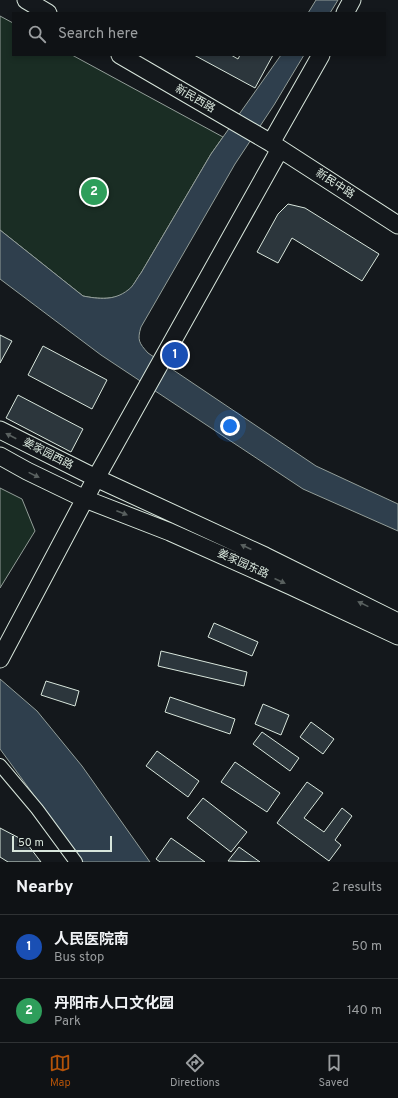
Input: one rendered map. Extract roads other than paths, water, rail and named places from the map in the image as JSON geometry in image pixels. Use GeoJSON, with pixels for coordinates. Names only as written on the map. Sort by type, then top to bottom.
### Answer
{"type":"FeatureCollection","features":[{"type":"Feature","properties":{"kind":"street"},"geometry":{"type":"LineString","coordinates":[[26,0],[46,12]]}},
{"type":"Feature","properties":{"kind":"street"},"geometry":{"type":"LineString","coordinates":[[346,12],[352,0]]}},
{"type":"Feature","properties":{"kind":"street","name":"新民西路"},"geometry":{"type":"LineString","coordinates":[[122,56],[272,144]]}},
{"type":"Feature","properties":{"kind":"street"},"geometry":{"type":"LineString","coordinates":[[0,659],[96,478],[169,347],[272,144],[320,56]]}},
{"type":"Feature","properties":{"kind":"street","name":"新民中路"},"geometry":{"type":"LineString","coordinates":[[272,144],[398,225]]}},
{"type":"Feature","properties":{"kind":"street","name":"姜家园西路"},"geometry":{"type":"LineString","coordinates":[[0,430],[96,478]]}},
{"type":"Feature","properties":{"kind":"street"},"geometry":{"type":"LineString","coordinates":[[0,456],[85,499]]}},
{"type":"Feature","properties":{"kind":"street","name":"姜家园东路"},"geometry":{"type":"LineString","coordinates":[[96,478],[265,556],[398,622]]}},
{"type":"Feature","properties":{"kind":"street","name":"姜家园东路"},"geometry":{"type":"LineString","coordinates":[[85,499],[170,532],[398,636]]}},
{"type":"Feature","properties":{"kind":"street"},"geometry":{"type":"LineString","coordinates":[[0,765],[37,809],[76,862]]}},
{"type":"Feature","properties":{"kind":"water"},"geometry":{"type":"Polygon","coordinates":[[[316,0],[338,0],[331,12],[309,12],[316,0]]]}},
{"type":"Feature","properties":{"kind":"water"},"geometry":{"type":"Polygon","coordinates":[[[280,56],[303,56],[274,105],[235,164],[141,327],[139,335],[140,341],[148,353],[316,466],[398,504],[398,531],[303,489],[101,355],[0,279],[0,230],[83,296],[112,298],[123,294],[130,289],[141,273],[211,154],[280,56]]]}},
{"type":"Feature","properties":{"kind":"water"},"geometry":{"type":"Polygon","coordinates":[[[0,679],[37,711],[82,766],[150,862],[83,862],[0,749],[0,679]]]}},
{"type":"Feature","properties":{"kind":"place","name":"丹阳市人口文化园"},"geometry":{"type":"Point","coordinates":[94,192]}},
{"type":"Feature","properties":{"kind":"place","name":"人民医院南"},"geometry":{"type":"Point","coordinates":[175,355]}}]}
